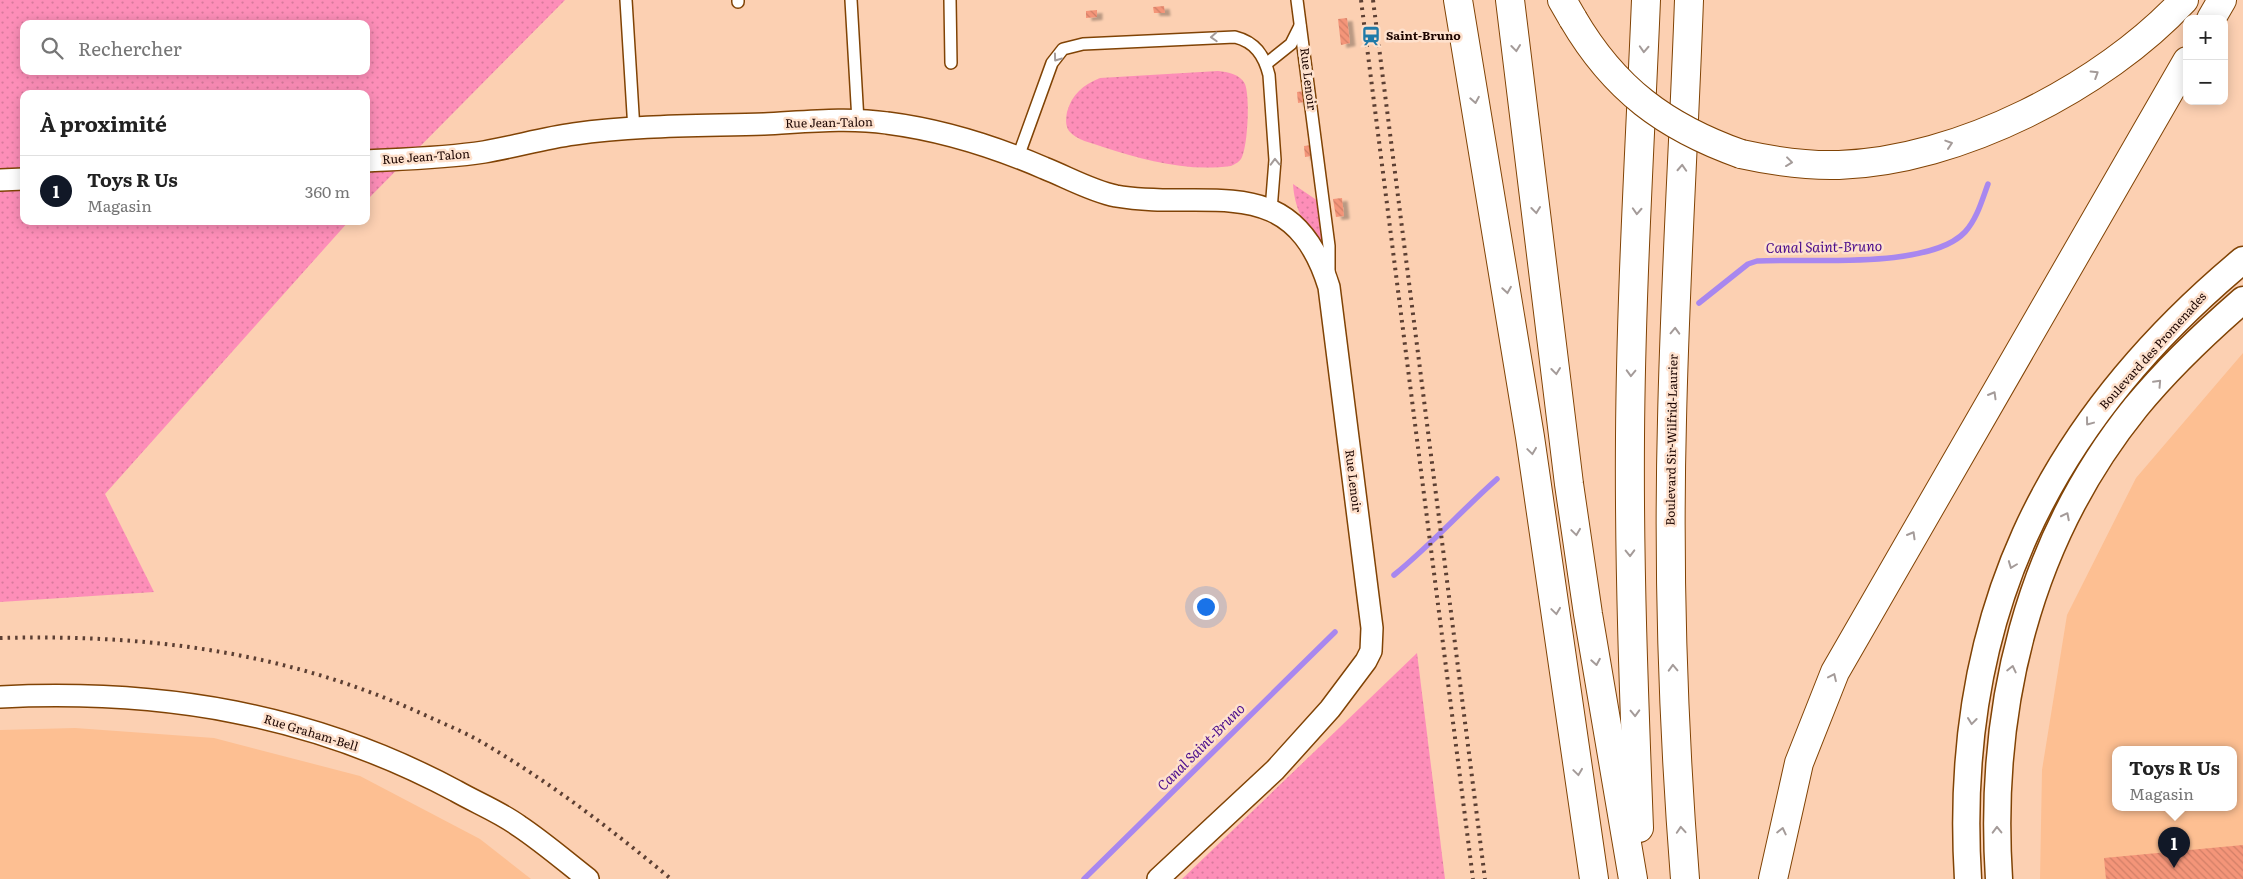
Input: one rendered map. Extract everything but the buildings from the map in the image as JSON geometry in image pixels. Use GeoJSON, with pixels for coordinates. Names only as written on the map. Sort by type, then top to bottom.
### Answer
{"type":"FeatureCollection","features":[{"type":"Feature","properties":{"kind":"highway"},"geometry":{"type":"LineString","coordinates":[[1458,0],[1525,401],[1594,879]]}},
{"type":"Feature","properties":{"kind":"highway"},"geometry":{"type":"LineString","coordinates":[[1510,0],[1570,493],[1588,614],[1633,879]]}},
{"type":"Feature","properties":{"kind":"highway"},"geometry":{"type":"LineString","coordinates":[[1641,879],[1630,573],[1630,435],[1635,251],[1646,0]]}},
{"type":"Feature","properties":{"kind":"highway","name":"Boulevard Sir-Wilfrid-Laurier"},"geometry":{"type":"LineString","coordinates":[[1685,879],[1675,721],[1671,492],[1673,361],[1689,0]]}},
{"type":"Feature","properties":{"kind":"highway"},"geometry":{"type":"LineString","coordinates":[[1567,10],[1588,45],[1613,76],[1646,106],[1684,131],[1741,154],[1799,164],[1839,165],[1904,156],[1955,142],[2039,107],[2094,76],[2142,40],[2184,0]]}},
{"type":"Feature","properties":{"kind":"highway"},"geometry":{"type":"LineString","coordinates":[[2213,15],[2222,0]]}},
{"type":"Feature","properties":{"kind":"highway"},"geometry":{"type":"LineString","coordinates":[[1773,879],[1799,763],[1835,672],[2183,68]]}},
{"type":"Feature","properties":{"kind":"street","name":"Rue Jean-Talon"},"geometry":{"type":"LineString","coordinates":[[370,161],[435,158],[484,152],[575,134],[634,130],[858,121],[925,128],[980,143],[1113,195],[1159,200],[1233,200],[1257,204],[1271,210],[1301,235],[1319,262],[1329,288]]}},
{"type":"Feature","properties":{"kind":"street"},"geometry":{"type":"LineString","coordinates":[[0,180],[20,179]]}},
{"type":"Feature","properties":{"kind":"street","name":"Boulevard des Promenades"},"geometry":{"type":"LineString","coordinates":[[1968,879],[1966,777],[1976,692],[1992,622],[2026,531],[2060,465],[2101,407],[2166,333],[2211,288],[2243,260]]}},
{"type":"Feature","properties":{"kind":"street","name":"Rue Lenoir"},"geometry":{"type":"LineString","coordinates":[[1158,879],[1305,738],[1354,681],[1371,651],[1372,628],[1329,288]]}},
{"type":"Feature","properties":{"kind":"street","name":"Boulevard des Promenades"},"geometry":{"type":"LineString","coordinates":[[1999,879],[1996,809],[1998,756],[2004,707],[2024,624],[2047,557],[2079,493],[2131,415],[2191,348],[2243,300]]}},
{"type":"Feature","properties":{"kind":"street","name":"Rue Graham-Bell"},"geometry":{"type":"LineString","coordinates":[[0,697],[122,697],[203,705],[279,721],[353,744],[413,768],[518,825],[588,879]]}},
{"type":"Feature","properties":{"kind":"lane"},"geometry":{"type":"LineString","coordinates":[[626,0],[634,130]]}},
{"type":"Feature","properties":{"kind":"lane"},"geometry":{"type":"LineString","coordinates":[[851,0],[858,121]]}},
{"type":"Feature","properties":{"kind":"lane"},"geometry":{"type":"LineString","coordinates":[[950,0],[951,63]]}},
{"type":"Feature","properties":{"kind":"lane","name":"Rue Lenoir"},"geometry":{"type":"LineString","coordinates":[[1297,0],[1329,246],[1329,288]]}},
{"type":"Feature","properties":{"kind":"lane"},"geometry":{"type":"LineString","coordinates":[[1266,64],[1291,44],[1301,24]]}},
{"type":"Feature","properties":{"kind":"lane"},"geometry":{"type":"LineString","coordinates":[[1018,157],[1052,63],[1057,54],[1071,46],[1235,37],[1251,44],[1258,50],[1266,64],[1275,160],[1271,210]]}},
{"type":"Feature","properties":{"kind":"shaded area"},"geometry":{"type":"Polygon","coordinates":[[[0,0],[565,0],[370,197],[370,90],[20,90],[20,225],[345,225],[105,494],[154,592],[0,602],[0,0]]]}},
{"type":"Feature","properties":{"kind":"shaded area"},"geometry":{"type":"Polygon","coordinates":[[[1218,71],[1237,76],[1243,81],[1247,90],[1248,120],[1246,142],[1242,157],[1231,166],[1198,167],[1166,164],[1084,141],[1072,134],[1068,129],[1066,122],[1067,114],[1075,95],[1083,87],[1100,78],[1218,71]]]}},
{"type":"Feature","properties":{"kind":"shaded area"},"geometry":{"type":"Polygon","coordinates":[[[1293,184],[1318,201],[1324,250],[1307,227],[1299,212],[1293,184]]]}},
{"type":"Feature","properties":{"kind":"shaded area"},"geometry":{"type":"Polygon","coordinates":[[[2243,353],[2243,879],[2040,879],[2042,770],[2067,615],[2136,478],[2243,353]]]}},
{"type":"Feature","properties":{"kind":"shaded area"},"geometry":{"type":"Polygon","coordinates":[[[1417,653],[1445,879],[1182,879],[1417,653]]]}},
{"type":"Feature","properties":{"kind":"shaded area"},"geometry":{"type":"Polygon","coordinates":[[[75,728],[214,738],[360,776],[480,839],[531,879],[0,879],[0,730],[75,728]]]}},
{"type":"Feature","properties":{"kind":"waterway","name":"Canal Saint-Bruno"},"geometry":{"type":"LineString","coordinates":[[1699,303],[1748,264],[1757,261],[1866,260],[1924,252],[1948,244],[1969,227],[1979,209],[1988,184]]}},
{"type":"Feature","properties":{"kind":"waterway","name":"Canal Saint-Bruno"},"geometry":{"type":"LineString","coordinates":[[1394,575],[1421,552],[1497,479]]}},
{"type":"Feature","properties":{"kind":"waterway","name":"Canal Saint-Bruno"},"geometry":{"type":"LineString","coordinates":[[1084,879],[1335,632]]}},
{"type":"Feature","properties":{"kind":"railway"},"geometry":{"type":"LineString","coordinates":[[1361,0],[1473,879]]}},
{"type":"Feature","properties":{"kind":"railway"},"geometry":{"type":"LineString","coordinates":[[1373,0],[1485,879]]}},
{"type":"Feature","properties":{"kind":"railway"},"geometry":{"type":"LineString","coordinates":[[0,638],[56,638],[165,644],[271,662],[323,676],[375,694],[466,734],[504,755],[578,805],[671,879]]}},
{"type":"Feature","properties":{"kind":"place","name":"Saint-Bruno"},"geometry":{"type":"Point","coordinates":[1371,36]}},
{"type":"Feature","properties":{"kind":"place","name":"Toys R Us"},"geometry":{"type":"Point","coordinates":[2174,868]}}]}
